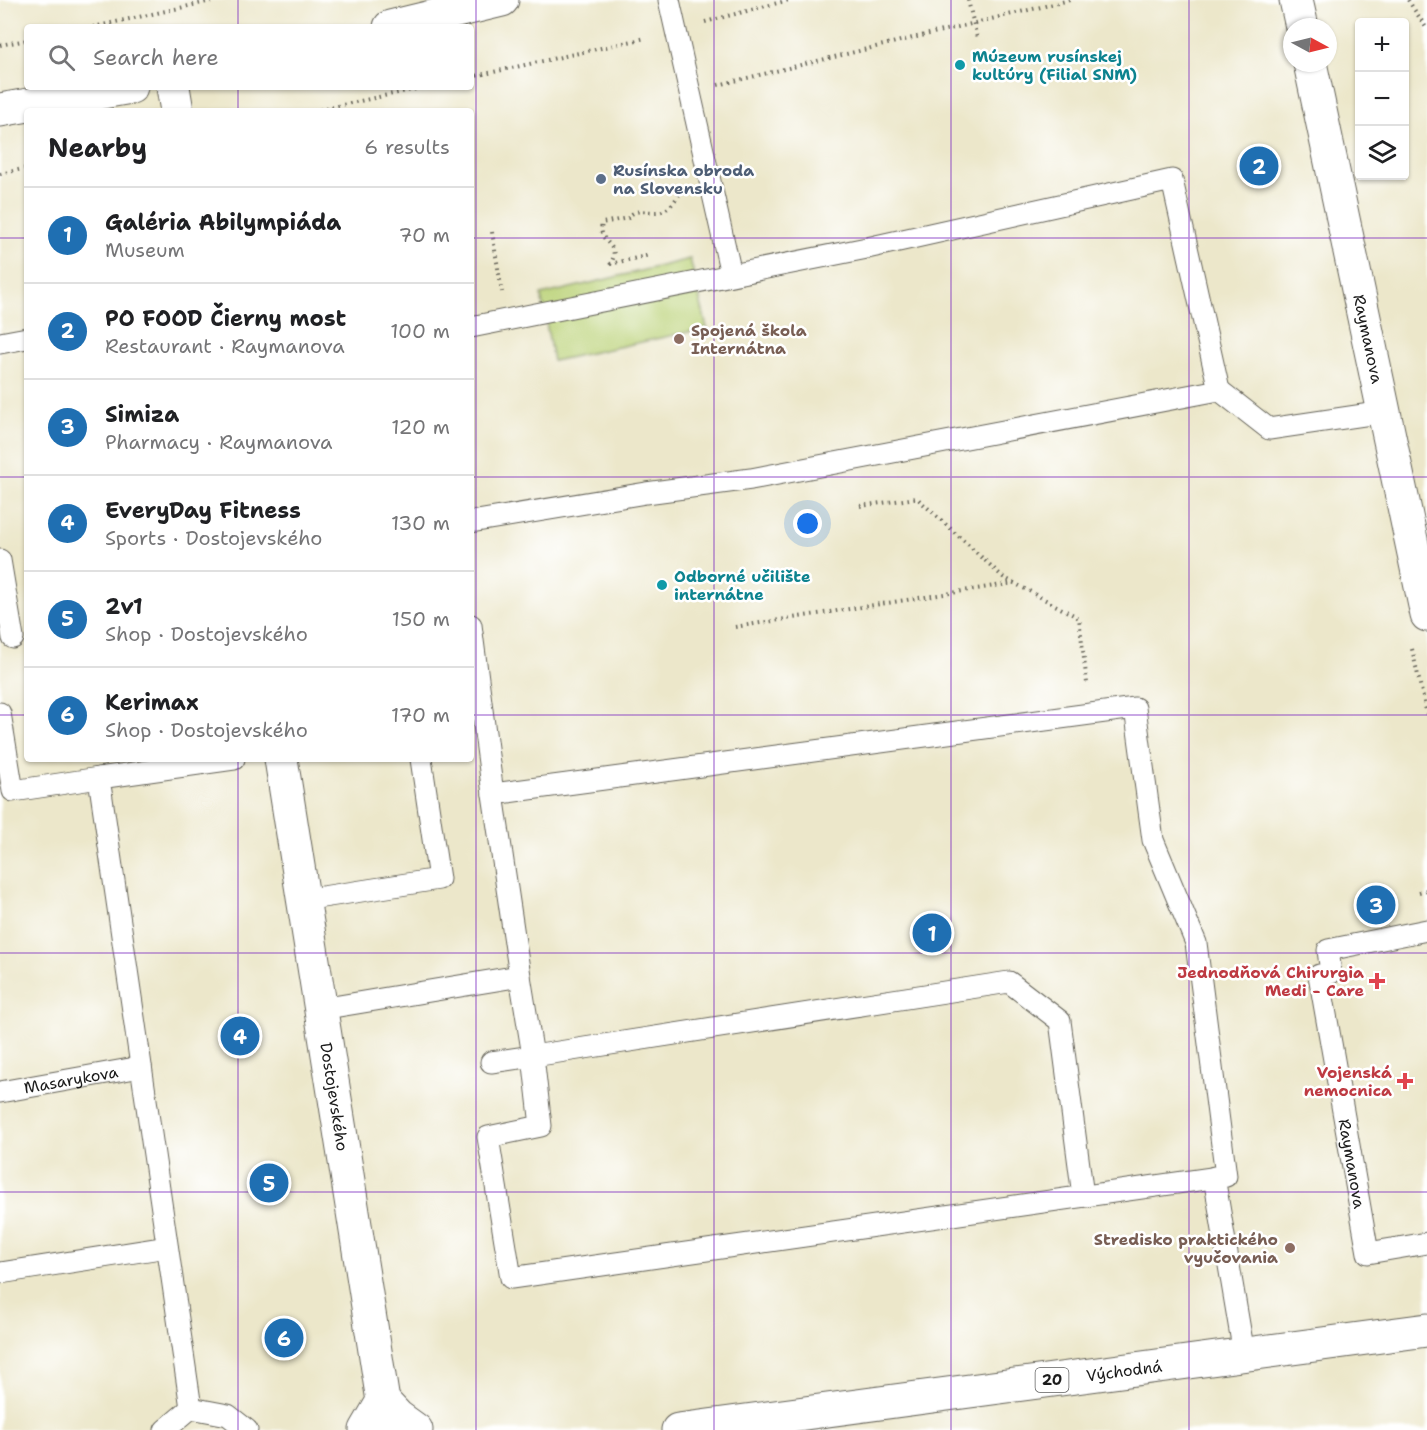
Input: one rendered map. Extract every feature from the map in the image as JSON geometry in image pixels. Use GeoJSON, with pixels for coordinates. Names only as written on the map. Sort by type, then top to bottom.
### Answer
{"type":"FeatureCollection","features":[{"type":"Feature","properties":{"kind":"street"},"geometry":{"type":"LineString","coordinates":[[402,24],[502,0]]}},
{"type":"Feature","properties":{"kind":"street"},"geometry":{"type":"LineString","coordinates":[[1296,0],[1300,18]]}},
{"type":"Feature","properties":{"kind":"street","name":"Raymanova"},"geometry":{"type":"LineString","coordinates":[[1312,72],[1384,412],[1420,549],[1427,615]]}},
{"type":"Feature","properties":{"kind":"street"},"geometry":{"type":"LineString","coordinates":[[0,111],[115,90]]}},
{"type":"Feature","properties":{"kind":"street"},"geometry":{"type":"LineString","coordinates":[[174,90],[177,108]]}},
{"type":"Feature","properties":{"kind":"street","name":"Dostojevského"},"geometry":{"type":"LineString","coordinates":[[281,762],[383,1401]]}},
{"type":"Feature","properties":{"kind":"street","name":"Východná"},"geometry":{"type":"LineString","coordinates":[[678,1430],[1427,1330]]}},
{"type":"Feature","properties":{"kind":"street"},"geometry":{"type":"LineString","coordinates":[[366,1430],[383,1401],[398,1418],[416,1430]]}},
{"type":"Feature","properties":{"kind":"lane"},"geometry":{"type":"LineString","coordinates":[[669,0],[731,274]]}},
{"type":"Feature","properties":{"kind":"lane"},"geometry":{"type":"LineString","coordinates":[[474,326],[867,248],[1172,180],[1219,390],[1269,429],[1384,412]]}},
{"type":"Feature","properties":{"kind":"lane"},"geometry":{"type":"LineString","coordinates":[[0,343],[24,339]]}},
{"type":"Feature","properties":{"kind":"lane"},"geometry":{"type":"LineString","coordinates":[[474,522],[646,493],[751,479],[1219,390]]}},
{"type":"Feature","properties":{"kind":"lane"},"geometry":{"type":"LineString","coordinates":[[0,560],[13,638]]}},
{"type":"Feature","properties":{"kind":"lane"},"geometry":{"type":"LineString","coordinates":[[474,648],[493,794],[533,1056],[541,1126],[488,1137],[511,1278],[1226,1176],[1196,943],[1153,840],[1135,708],[493,794]]}},
{"type":"Feature","properties":{"kind":"lane"},"geometry":{"type":"LineString","coordinates":[[0,713],[13,791],[213,762]]}},
{"type":"Feature","properties":{"kind":"lane"},"geometry":{"type":"LineString","coordinates":[[303,900],[439,879],[421,762]]}},
{"type":"Feature","properties":{"kind":"lane"},"geometry":{"type":"LineString","coordinates":[[99,778],[191,1408]]}},
{"type":"Feature","properties":{"kind":"lane","name":"Raymanova"},"geometry":{"type":"LineString","coordinates":[[1427,930],[1328,950],[1331,973],[1319,975],[1368,1252],[1427,1243]]}},
{"type":"Feature","properties":{"kind":"lane"},"geometry":{"type":"LineString","coordinates":[[321,1009],[520,976]]}},
{"type":"Feature","properties":{"kind":"lane"},"geometry":{"type":"LineString","coordinates":[[491,1062],[1009,982],[1060,1021],[1083,1196]]}},
{"type":"Feature","properties":{"kind":"lane","name":"Masarykova"},"geometry":{"type":"LineString","coordinates":[[0,1092],[141,1067]]}},
{"type":"Feature","properties":{"kind":"lane"},"geometry":{"type":"LineString","coordinates":[[1214,1177],[1244,1354]]}},
{"type":"Feature","properties":{"kind":"lane"},"geometry":{"type":"LineString","coordinates":[[0,1273],[167,1247]]}},
{"type":"Feature","properties":{"kind":"lane"},"geometry":{"type":"LineString","coordinates":[[165,1430],[191,1408]]}},
{"type":"Feature","properties":{"kind":"lane"},"geometry":{"type":"LineString","coordinates":[[191,1408],[228,1415],[247,1430]]}},
{"type":"Feature","properties":{"kind":"path"},"geometry":{"type":"LineString","coordinates":[[107,24],[216,0]]}},
{"type":"Feature","properties":{"kind":"path"},"geometry":{"type":"LineString","coordinates":[[474,76],[609,47],[789,0]]}},
{"type":"Feature","properties":{"kind":"path"},"geometry":{"type":"LineString","coordinates":[[968,0],[977,38]]}},
{"type":"Feature","properties":{"kind":"path"},"geometry":{"type":"LineString","coordinates":[[689,92],[1070,0]]}},
{"type":"Feature","properties":{"kind":"path"},"geometry":{"type":"LineString","coordinates":[[1408,0],[1427,29]]}},
{"type":"Feature","properties":{"kind":"path"},"geometry":{"type":"LineString","coordinates":[[0,45],[24,41]]}},
{"type":"Feature","properties":{"kind":"path"},"geometry":{"type":"LineString","coordinates":[[328,108],[411,90]]}},
{"type":"Feature","properties":{"kind":"path"},"geometry":{"type":"LineString","coordinates":[[0,174],[24,169]]}},
{"type":"Feature","properties":{"kind":"path"},"geometry":{"type":"LineString","coordinates":[[610,265],[615,257],[615,251],[602,237],[600,230],[602,224],[628,218],[632,212],[638,210],[647,213],[666,209],[679,195],[688,192]]}},
{"type":"Feature","properties":{"kind":"path"},"geometry":{"type":"LineString","coordinates":[[492,232],[506,319]]}},
{"type":"Feature","properties":{"kind":"path"},"geometry":{"type":"LineString","coordinates":[[860,506],[917,498],[1003,577],[1079,618],[1091,714]]}},
{"type":"Feature","properties":{"kind":"path"},"geometry":{"type":"LineString","coordinates":[[735,627],[1014,583]]}},
{"type":"Feature","properties":{"kind":"path"},"geometry":{"type":"LineString","coordinates":[[1419,892],[1427,890]]}},
{"type":"Feature","properties":{"kind":"green space"},"geometry":{"type":"Polygon","coordinates":[[[690,259],[707,328],[553,361],[541,295],[690,259]]]}},
{"type":"Feature","properties":{"kind":"place","name":"Múzeum rusínskej kultúry (Filial SNM)"},"geometry":{"type":"Point","coordinates":[960,65]}},
{"type":"Feature","properties":{"kind":"place","name":"PO FOOD Čierny most"},"geometry":{"type":"Point","coordinates":[1259,166]}},
{"type":"Feature","properties":{"kind":"place","name":"Rusínska obroda na Slovensku"},"geometry":{"type":"Point","coordinates":[601,179]}},
{"type":"Feature","properties":{"kind":"place","name":"Spojená škola Internátna"},"geometry":{"type":"Point","coordinates":[679,339]}},
{"type":"Feature","properties":{"kind":"place","name":"Odborné učilište internátne"},"geometry":{"type":"Point","coordinates":[662,585]}},
{"type":"Feature","properties":{"kind":"place","name":"Simiza"},"geometry":{"type":"Point","coordinates":[1376,905]}},
{"type":"Feature","properties":{"kind":"place","name":"Galéria Abilympiáda"},"geometry":{"type":"Point","coordinates":[932,933]}},
{"type":"Feature","properties":{"kind":"place","name":"Jednodňová Chirurgia Medi - Care"},"geometry":{"type":"Point","coordinates":[1377,981]}},
{"type":"Feature","properties":{"kind":"place","name":"EveryDay Fitness"},"geometry":{"type":"Point","coordinates":[240,1036]}},
{"type":"Feature","properties":{"kind":"place","name":"Vojenská nemocnica"},"geometry":{"type":"Point","coordinates":[1405,1081]}},
{"type":"Feature","properties":{"kind":"place","name":"2v1"},"geometry":{"type":"Point","coordinates":[269,1183]}},
{"type":"Feature","properties":{"kind":"place","name":"Stredisko praktického vyučovania"},"geometry":{"type":"Point","coordinates":[1290,1248]}},
{"type":"Feature","properties":{"kind":"place","name":"Kerimax"},"geometry":{"type":"Point","coordinates":[284,1338]}}]}
